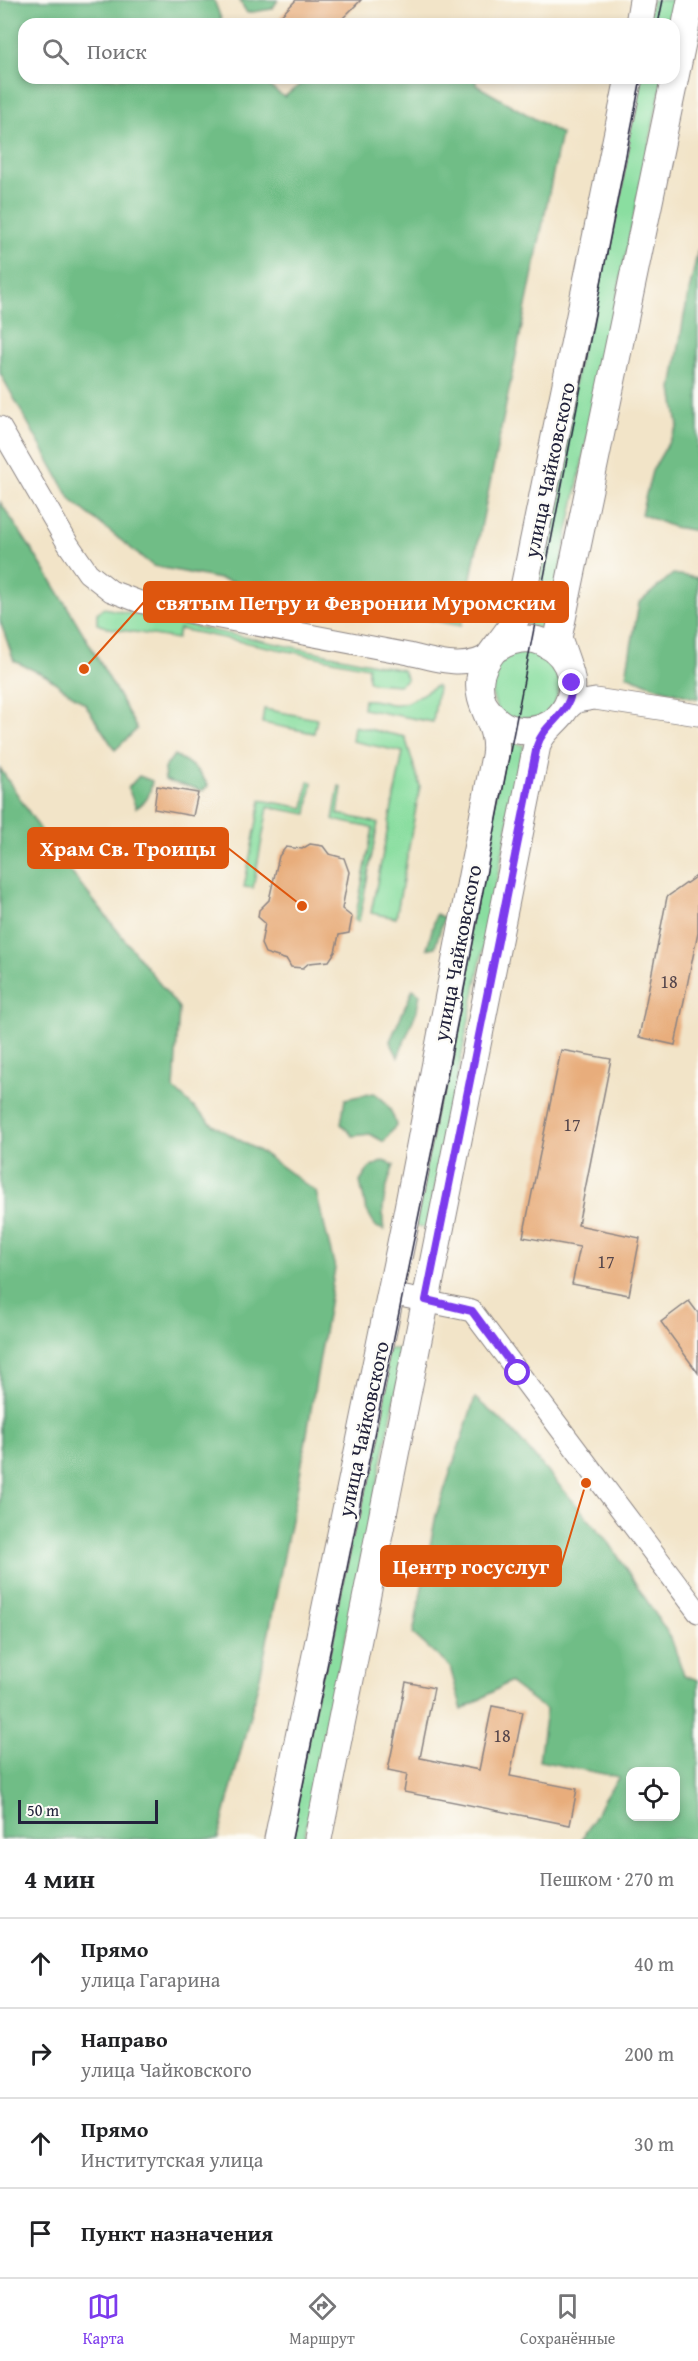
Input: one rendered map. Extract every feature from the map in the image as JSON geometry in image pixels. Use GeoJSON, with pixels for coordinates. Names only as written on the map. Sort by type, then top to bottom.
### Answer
{"type":"FeatureCollection","features":[{"type":"Feature","properties":{"kind":"main road"},"geometry":{"type":"LineString","coordinates":[[640,18],[643,0]]}},
{"type":"Feature","properties":{"kind":"main road"},"geometry":{"type":"LineString","coordinates":[[680,53],[691,0]]}},
{"type":"Feature","properties":{"kind":"main road","name":"улица Чайковского"},"geometry":{"type":"LineString","coordinates":[[278,1839],[391,1294],[495,756],[496,736],[483,703],[479,687],[480,675],[485,663],[516,621],[520,607],[628,84]]}},
{"type":"Feature","properties":{"kind":"main road"},"geometry":{"type":"LineString","coordinates":[[483,703],[495,720],[511,729],[535,730],[557,718],[569,702],[572,689],[571,677],[562,657],[558,638],[673,84]]}},
{"type":"Feature","properties":{"kind":"main road"},"geometry":{"type":"LineString","coordinates":[[495,650],[514,640],[539,640],[562,657]]}},
{"type":"Feature","properties":{"kind":"main road","name":"улица Чайковского"},"geometry":{"type":"LineString","coordinates":[[318,1839],[537,746],[542,734],[557,718]]}},
{"type":"Feature","properties":{"kind":"street"},"geometry":{"type":"LineString","coordinates":[[0,427],[68,544],[88,573],[111,591],[140,602],[162,607],[409,654],[443,663],[468,664],[482,659],[495,650]]}},
{"type":"Feature","properties":{"kind":"street"},"geometry":{"type":"LineString","coordinates":[[562,657],[583,685],[596,695],[610,700],[698,715]]}},
{"type":"Feature","properties":{"kind":"street"},"geometry":{"type":"LineString","coordinates":[[443,663],[466,679],[483,703]]}},
{"type":"Feature","properties":{"kind":"street"},"geometry":{"type":"LineString","coordinates":[[557,718],[581,701],[610,700]]}},
{"type":"Feature","properties":{"kind":"street"},"geometry":{"type":"LineString","coordinates":[[391,1294],[472,1311],[698,1612]]}},
{"type":"Feature","properties":{"kind":"green space"},"geometry":{"type":"Polygon","coordinates":[[[0,0],[214,0],[221,18],[18,18],[18,84],[266,84],[284,97],[300,84],[476,84],[561,134],[461,626],[153,566],[71,500],[0,373],[0,0]]]}},
{"type":"Feature","properties":{"kind":"green space"},"geometry":{"type":"Polygon","coordinates":[[[239,0],[278,0],[272,9],[247,13],[239,0]]]}},
{"type":"Feature","properties":{"kind":"green space"},"geometry":{"type":"Polygon","coordinates":[[[652,0],[680,0],[676,18],[648,18],[652,0]]]}},
{"type":"Feature","properties":{"kind":"green space"},"geometry":{"type":"Polygon","coordinates":[[[635,84],[662,84],[547,630],[526,625],[635,84]]]}},
{"type":"Feature","properties":{"kind":"green space"},"geometry":{"type":"Polygon","coordinates":[[[698,249],[698,531],[673,527],[641,514],[652,471],[678,426],[672,389],[698,249]]]}},
{"type":"Feature","properties":{"kind":"green space"},"geometry":{"type":"Polygon","coordinates":[[[0,502],[72,614],[137,729],[115,750],[85,704],[46,676],[14,661],[0,621],[0,502]]]}},
{"type":"Feature","properties":{"kind":"green space"},"geometry":{"type":"Polygon","coordinates":[[[673,574],[698,578],[698,699],[658,688],[626,675],[639,603],[673,574]]]}},
{"type":"Feature","properties":{"kind":"green space"},"geometry":{"type":"Polygon","coordinates":[[[104,608],[403,670],[407,679],[399,685],[372,683],[368,680],[368,667],[179,629],[177,639],[109,628],[97,624],[97,613],[104,608]]]}},
{"type":"Feature","properties":{"kind":"green space"},"geometry":{"type":"Polygon","coordinates":[[[521,644],[565,670],[550,719],[499,717],[486,674],[521,644]]]}},
{"type":"Feature","properties":{"kind":"green space"},"geometry":{"type":"Polygon","coordinates":[[[438,687],[433,722],[363,709],[364,700],[392,704],[404,703],[438,687]]]}},
{"type":"Feature","properties":{"kind":"green space"},"geometry":{"type":"Polygon","coordinates":[[[264,709],[317,719],[314,733],[262,723],[264,709]]]}},
{"type":"Feature","properties":{"kind":"green space"},"geometry":{"type":"Polygon","coordinates":[[[354,726],[405,737],[420,786],[396,918],[371,913],[403,752],[352,741],[354,726]]]}},
{"type":"Feature","properties":{"kind":"green space"},"geometry":{"type":"Polygon","coordinates":[[[506,741],[524,745],[427,1228],[411,1225],[506,741]]]}},
{"type":"Feature","properties":{"kind":"green space"},"geometry":{"type":"Polygon","coordinates":[[[174,755],[194,768],[208,786],[202,791],[165,780],[164,769],[174,755]]]}},
{"type":"Feature","properties":{"kind":"green space"},"geometry":{"type":"Polygon","coordinates":[[[0,768],[55,852],[179,1008],[174,1089],[213,1125],[264,1154],[316,1192],[335,1268],[301,1469],[260,1677],[218,1839],[0,1839],[0,768]]]}},
{"type":"Feature","properties":{"kind":"green space"},"geometry":{"type":"Polygon","coordinates":[[[139,776],[152,781],[148,797],[136,808],[128,788],[139,776]]]}},
{"type":"Feature","properties":{"kind":"green space"},"geometry":{"type":"Polygon","coordinates":[[[308,781],[312,782],[307,814],[268,807],[253,888],[244,887],[261,800],[304,808],[308,781]]]}},
{"type":"Feature","properties":{"kind":"green space"},"geometry":{"type":"Polygon","coordinates":[[[339,786],[342,787],[338,814],[378,823],[359,921],[355,920],[373,828],[333,820],[339,786]]]}},
{"type":"Feature","properties":{"kind":"green space"},"geometry":{"type":"Polygon","coordinates":[[[436,914],[444,918],[435,947],[427,949],[436,914]]]}},
{"type":"Feature","properties":{"kind":"green space"},"geometry":{"type":"Polygon","coordinates":[[[413,989],[420,994],[417,1010],[398,1057],[390,1041],[413,989]]]}},
{"type":"Feature","properties":{"kind":"green space"},"geometry":{"type":"Polygon","coordinates":[[[374,1093],[388,1107],[396,1125],[384,1142],[370,1134],[353,1136],[341,1124],[345,1099],[374,1093]]]}},
{"type":"Feature","properties":{"kind":"green space"},"geometry":{"type":"Polygon","coordinates":[[[383,1161],[394,1165],[385,1197],[384,1230],[376,1227],[366,1209],[360,1182],[369,1168],[383,1161]]]}},
{"type":"Feature","properties":{"kind":"green space"},"geometry":{"type":"Polygon","coordinates":[[[387,1349],[405,1349],[304,1839],[286,1839],[387,1349]]]}},
{"type":"Feature","properties":{"kind":"green space"},"geometry":{"type":"Polygon","coordinates":[[[475,1398],[509,1427],[610,1544],[671,1638],[684,1675],[698,1680],[698,1839],[582,1839],[619,1777],[539,1761],[546,1710],[509,1682],[462,1710],[450,1667],[413,1634],[436,1515],[475,1398]]]}},
{"type":"Feature","properties":{"kind":"building"},"geometry":{"type":"Polygon","coordinates":[[[296,0],[361,0],[343,18],[279,18],[296,0]]]}},
{"type":"Feature","properties":{"kind":"building"},"geometry":{"type":"Polygon","coordinates":[[[157,786],[198,793],[193,816],[154,809],[157,786]]]}},
{"type":"Feature","properties":{"kind":"building"},"geometry":{"type":"Polygon","coordinates":[[[310,844],[323,846],[329,854],[344,858],[349,872],[342,909],[352,917],[349,933],[339,935],[335,952],[329,961],[309,963],[303,968],[291,967],[287,960],[265,953],[261,944],[265,923],[258,917],[259,910],[269,900],[279,856],[286,847],[302,849],[310,844]]]}},
{"type":"Feature","properties":{"kind":"building"},"geometry":{"type":"Polygon","coordinates":[[[698,875],[698,932],[675,1045],[639,1037],[667,897],[698,875]]]}},
{"type":"Feature","properties":{"kind":"building"},"geometry":{"type":"Polygon","coordinates":[[[561,1050],[611,1059],[578,1225],[640,1238],[629,1295],[572,1284],[580,1247],[523,1237],[561,1050]]]}},
{"type":"Feature","properties":{"kind":"building"},"geometry":{"type":"Polygon","coordinates":[[[689,1301],[698,1313],[698,1373],[661,1322],[689,1301]]]}},
{"type":"Feature","properties":{"kind":"building"},"geometry":{"type":"Polygon","coordinates":[[[406,1682],[434,1688],[420,1758],[479,1770],[492,1706],[523,1712],[510,1776],[577,1789],[570,1825],[404,1792],[407,1774],[388,1770],[406,1682]]]}},
{"type":"Feature","properties":{"kind":"tram line"},"geometry":{"type":"LineString","coordinates":[[659,18],[663,0]]}},
{"type":"Feature","properties":{"kind":"tram line"},"geometry":{"type":"LineString","coordinates":[[292,1839],[447,1076],[640,84]]}},
{"type":"Feature","properties":{"kind":"place","name":"святым Петру и Февронии Муромским"},"geometry":{"type":"Point","coordinates":[84,669]}},
{"type":"Feature","properties":{"kind":"place","name":"Храм Св. Троицы"},"geometry":{"type":"Point","coordinates":[302,906]}},
{"type":"Feature","properties":{"kind":"place","name":"Центр госуслуг"},"geometry":{"type":"Point","coordinates":[586,1483]}},
{"type":"Feature","properties":{"kind":"route"},"geometry":{"type":"LineString","coordinates":[[518,1373],[472,1311],[426,1300],[537,746],[542,734],[563,713],[569,702],[572,683]]}}]}
